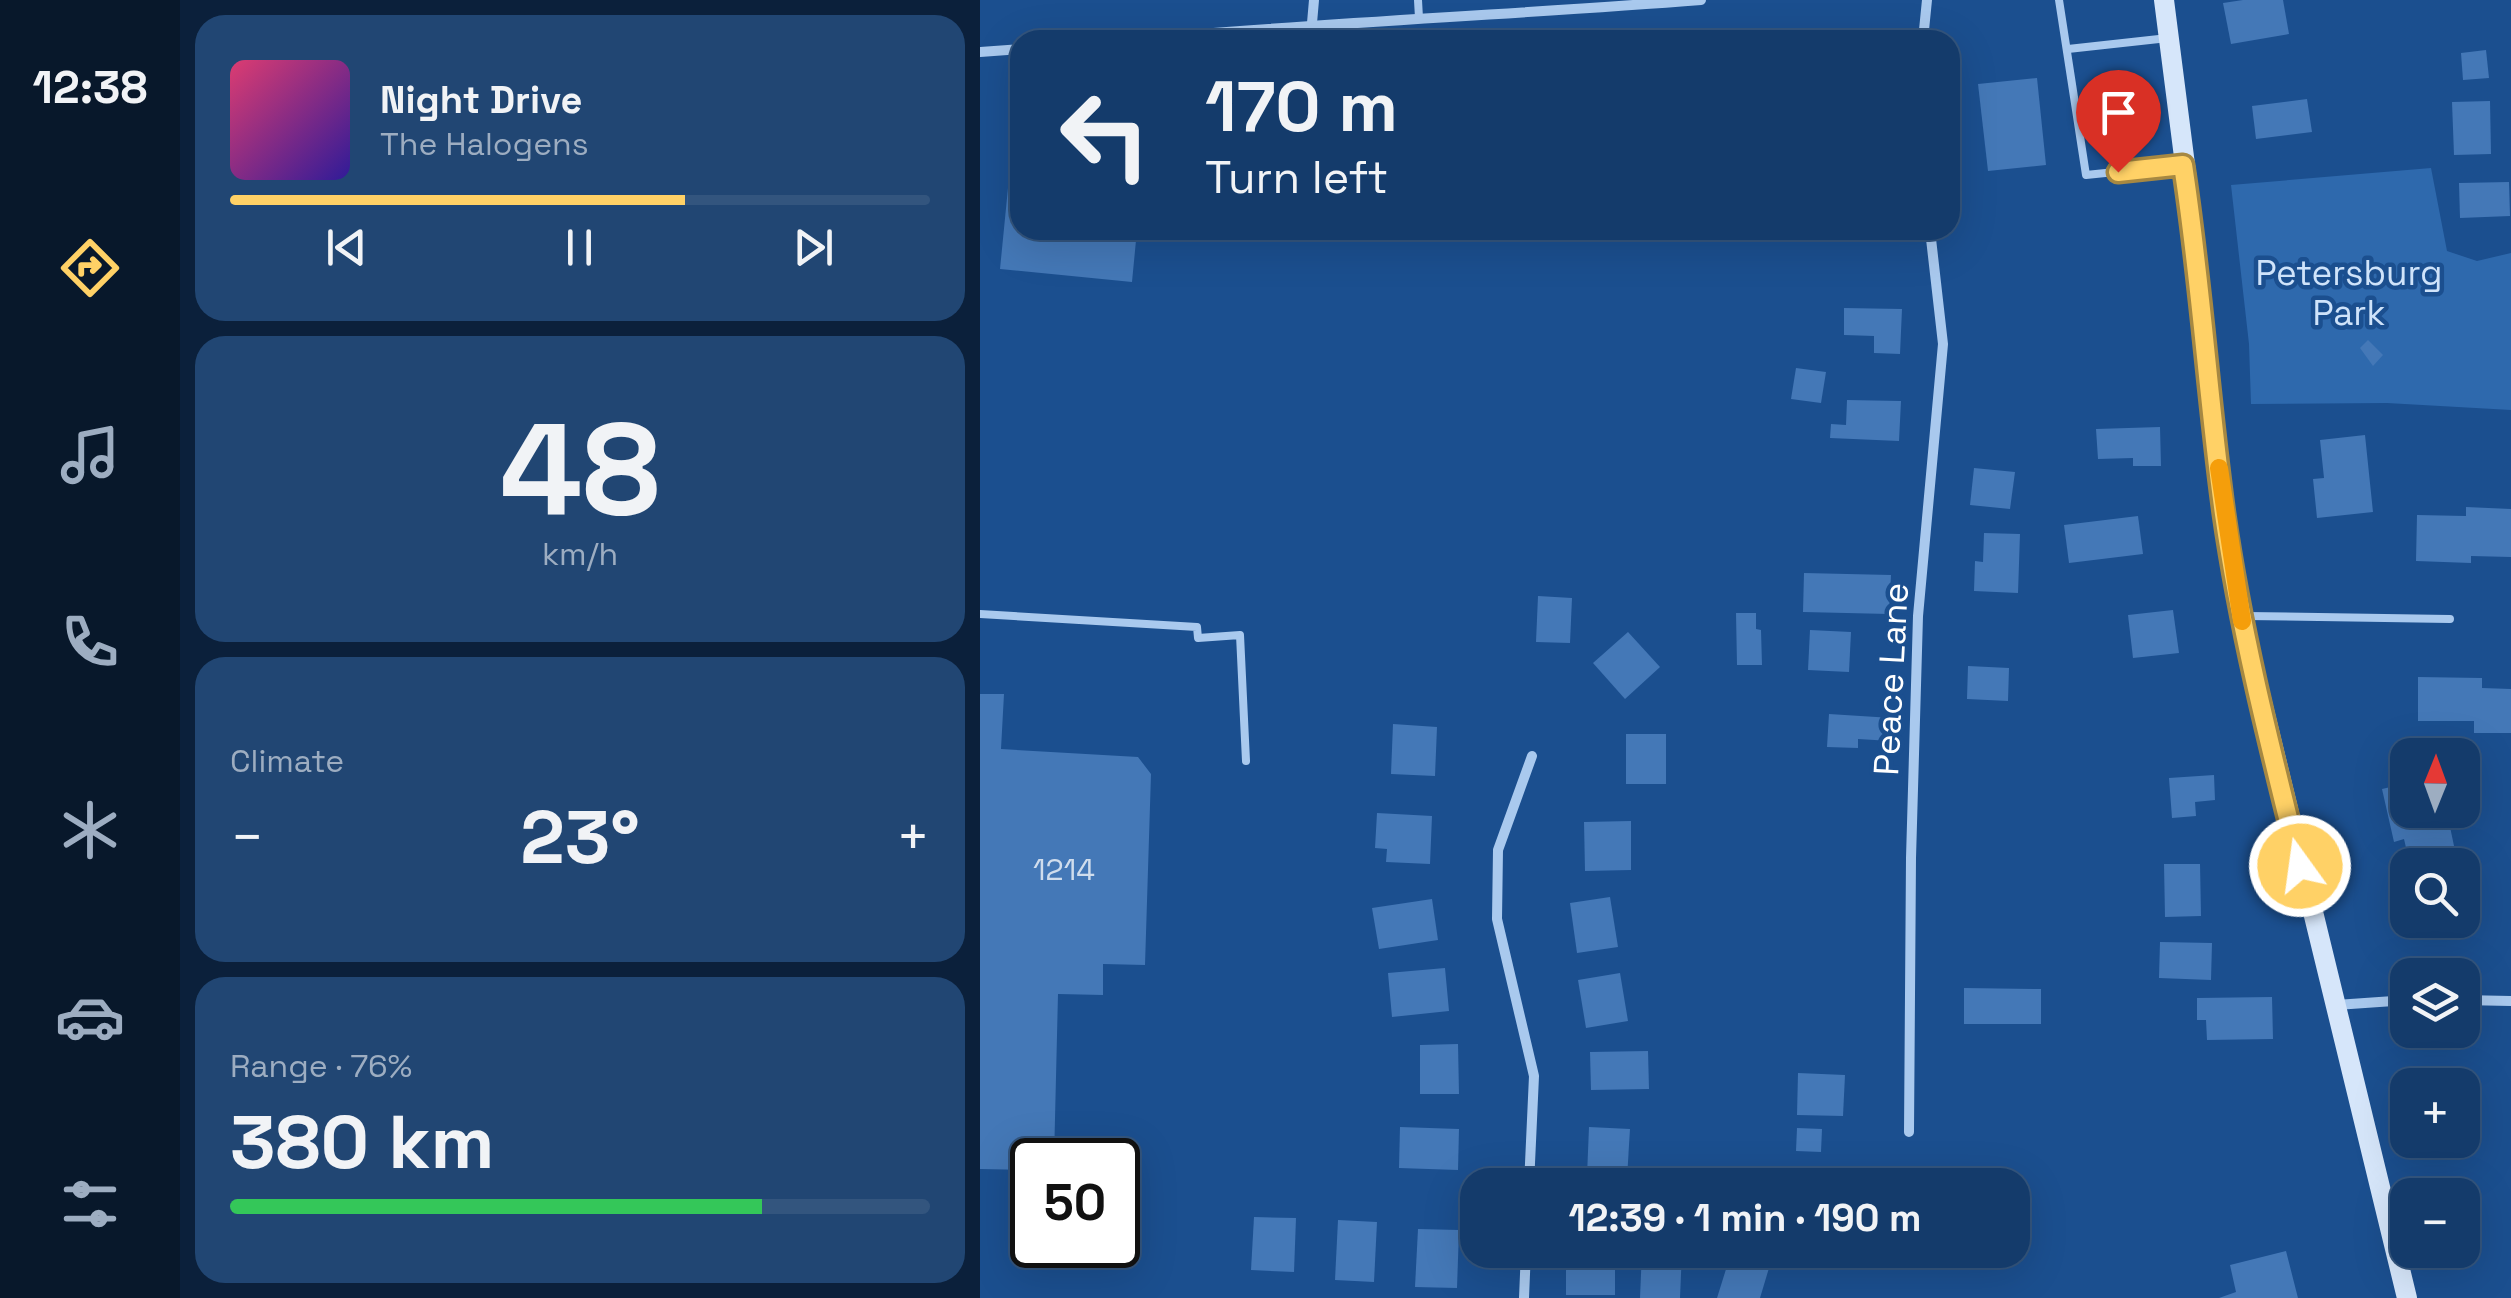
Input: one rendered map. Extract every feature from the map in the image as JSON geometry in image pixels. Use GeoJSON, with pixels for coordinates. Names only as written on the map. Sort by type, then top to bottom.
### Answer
{"type":"FeatureCollection","features":[{"type":"Feature","properties":{"kind":"main road"},"geometry":{"type":"LineString","coordinates":[[2164,0],[2224,513],[2241,616],[2407,1298]]}},
{"type":"Feature","properties":{"kind":"street"},"geometry":{"type":"LineString","coordinates":[[1312,24],[1314,0]]}},
{"type":"Feature","properties":{"kind":"street"},"geometry":{"type":"LineString","coordinates":[[1242,30],[1701,0]]}},
{"type":"Feature","properties":{"kind":"street"},"geometry":{"type":"LineString","coordinates":[[1924,30],[1926,0]]}},
{"type":"Feature","properties":{"kind":"street"},"geometry":{"type":"LineString","coordinates":[[980,52],[1010,50]]}},
{"type":"Feature","properties":{"kind":"street","name":"Peace Lane"},"geometry":{"type":"LineString","coordinates":[[1908,1132],[1918,616],[1943,344],[1931,240]]}},
{"type":"Feature","properties":{"kind":"street"},"geometry":{"type":"LineString","coordinates":[[1530,1168],[1534,1076],[1497,918],[1498,850],[1532,756]]}},
{"type":"Feature","properties":{"kind":"street"},"geometry":{"type":"LineString","coordinates":[[2480,1000],[2511,1001]]}},
{"type":"Feature","properties":{"kind":"street"},"geometry":{"type":"LineString","coordinates":[[2336,1005],[2390,1001]]}},
{"type":"Feature","properties":{"kind":"street"},"geometry":{"type":"LineString","coordinates":[[1524,1298],[1525,1268]]}},
{"type":"Feature","properties":{"kind":"lane"},"geometry":{"type":"LineString","coordinates":[[1418,0],[1420,18]]}},
{"type":"Feature","properties":{"kind":"lane"},"geometry":{"type":"LineString","coordinates":[[2059,0],[2086,175],[2183,165]]}},
{"type":"Feature","properties":{"kind":"lane"},"geometry":{"type":"LineString","coordinates":[[2068,49],[2169,38]]}},
{"type":"Feature","properties":{"kind":"lane"},"geometry":{"type":"LineString","coordinates":[[980,614],[1197,628],[1198,638],[1240,636],[1246,760]]}},
{"type":"Feature","properties":{"kind":"lane"},"geometry":{"type":"LineString","coordinates":[[2241,616],[2450,619]]}},
{"type":"Feature","properties":{"kind":"green space","name":"Petersburg Park"},"geometry":{"type":"Polygon","coordinates":[[[2431,168],[2447,251],[2477,261],[2511,253],[2511,410],[2387,403],[2251,404],[2249,344],[2231,185],[2431,168]]]}},
{"type":"Feature","properties":{"kind":"building"},"geometry":{"type":"Polygon","coordinates":[[[2283,0],[2289,34],[2231,44],[2223,3],[2283,0]]]}},
{"type":"Feature","properties":{"kind":"building"},"geometry":{"type":"Polygon","coordinates":[[[2486,50],[2489,78],[2463,80],[2461,53],[2486,50]]]}},
{"type":"Feature","properties":{"kind":"building"},"geometry":{"type":"Polygon","coordinates":[[[2037,78],[2046,165],[1988,171],[1978,84],[2037,78]]]}},
{"type":"Feature","properties":{"kind":"building"},"geometry":{"type":"Polygon","coordinates":[[[2307,99],[2312,132],[2256,139],[2252,106],[2307,99]]]}},
{"type":"Feature","properties":{"kind":"building"},"geometry":{"type":"Polygon","coordinates":[[[2490,101],[2491,154],[2454,155],[2452,102],[2490,101]]]}},
{"type":"Feature","properties":{"kind":"building"},"geometry":{"type":"Polygon","coordinates":[[[1010,168],[1010,240],[1136,240],[1132,282],[1000,269],[1010,168]]]}},
{"type":"Feature","properties":{"kind":"building"},"geometry":{"type":"Polygon","coordinates":[[[2509,182],[2510,216],[2460,218],[2459,183],[2509,182]]]}},
{"type":"Feature","properties":{"kind":"building"},"geometry":{"type":"Polygon","coordinates":[[[1844,308],[1902,309],[1900,354],[1874,353],[1874,336],[1844,335],[1844,308]]]}},
{"type":"Feature","properties":{"kind":"building"},"geometry":{"type":"Polygon","coordinates":[[[2368,340],[2383,355],[2373,366],[2360,348],[2368,340]]]}},
{"type":"Feature","properties":{"kind":"building"},"geometry":{"type":"Polygon","coordinates":[[[1796,368],[1826,372],[1821,403],[1791,399],[1796,368]]]}},
{"type":"Feature","properties":{"kind":"building"},"geometry":{"type":"Polygon","coordinates":[[[1847,400],[1901,401],[1899,441],[1830,438],[1831,424],[1846,425],[1847,400]]]}},
{"type":"Feature","properties":{"kind":"building"},"geometry":{"type":"Polygon","coordinates":[[[2160,427],[2161,466],[2133,466],[2133,458],[2098,459],[2096,429],[2160,427]]]}},
{"type":"Feature","properties":{"kind":"building"},"geometry":{"type":"Polygon","coordinates":[[[2365,435],[2373,512],[2317,518],[2313,479],[2324,478],[2320,440],[2365,435]]]}},
{"type":"Feature","properties":{"kind":"building"},"geometry":{"type":"Polygon","coordinates":[[[1974,468],[2015,472],[2010,509],[1970,505],[1974,468]]]}},
{"type":"Feature","properties":{"kind":"building"},"geometry":{"type":"Polygon","coordinates":[[[2466,507],[2511,509],[2511,557],[2471,556],[2471,563],[2416,561],[2417,515],[2466,516],[2466,507]]]}},
{"type":"Feature","properties":{"kind":"building"},"geometry":{"type":"Polygon","coordinates":[[[2138,516],[2143,554],[2069,563],[2064,525],[2138,516]]]}},
{"type":"Feature","properties":{"kind":"building"},"geometry":{"type":"Polygon","coordinates":[[[1984,533],[2020,534],[2018,593],[1974,591],[1975,561],[1983,562],[1984,533]]]}},
{"type":"Feature","properties":{"kind":"building"},"geometry":{"type":"Polygon","coordinates":[[[1804,573],[1891,575],[1889,614],[1803,612],[1804,573]]]}},
{"type":"Feature","properties":{"kind":"building"},"geometry":{"type":"Polygon","coordinates":[[[1538,596],[1572,598],[1570,643],[1536,642],[1538,596]]]}},
{"type":"Feature","properties":{"kind":"building"},"geometry":{"type":"Polygon","coordinates":[[[2173,610],[2179,653],[2133,658],[2128,615],[2173,610]]]}},
{"type":"Feature","properties":{"kind":"building"},"geometry":{"type":"Polygon","coordinates":[[[1736,613],[1756,613],[1756,629],[1761,630],[1762,665],[1737,665],[1736,613]]]}},
{"type":"Feature","properties":{"kind":"building"},"geometry":{"type":"Polygon","coordinates":[[[1810,630],[1851,632],[1849,672],[1808,670],[1810,630]]]}},
{"type":"Feature","properties":{"kind":"building"},"geometry":{"type":"Polygon","coordinates":[[[1628,632],[1660,667],[1625,699],[1593,663],[1628,632]]]}},
{"type":"Feature","properties":{"kind":"building"},"geometry":{"type":"Polygon","coordinates":[[[1968,666],[2009,668],[2008,701],[1967,699],[1968,666]]]}},
{"type":"Feature","properties":{"kind":"building"},"geometry":{"type":"Polygon","coordinates":[[[2418,677],[2482,678],[2482,688],[2511,689],[2511,733],[2474,733],[2474,721],[2418,721],[2418,677]]]}},
{"type":"Feature","properties":{"kind":"building"},"geometry":{"type":"Polygon","coordinates":[[[980,694],[1004,694],[1001,749],[1138,757],[1151,774],[1145,965],[1103,964],[1103,995],[1058,994],[1055,1138],[1010,1138],[1010,1170],[980,1169],[980,694]]]}},
{"type":"Feature","properties":{"kind":"building"},"geometry":{"type":"Polygon","coordinates":[[[1829,714],[1892,718],[1891,741],[1858,739],[1858,748],[1827,747],[1829,714]]]}},
{"type":"Feature","properties":{"kind":"building"},"geometry":{"type":"Polygon","coordinates":[[[1393,724],[1437,727],[1435,776],[1391,774],[1393,724]]]}},
{"type":"Feature","properties":{"kind":"building"},"geometry":{"type":"Polygon","coordinates":[[[1626,734],[1666,734],[1666,784],[1626,784],[1626,734]]]}},
{"type":"Feature","properties":{"kind":"building"},"geometry":{"type":"Polygon","coordinates":[[[2214,775],[2215,800],[2195,802],[2196,816],[2172,818],[2169,778],[2214,775]]]}},
{"type":"Feature","properties":{"kind":"building"},"geometry":{"type":"Polygon","coordinates":[[[2390,787],[2390,824],[2382,789],[2390,787]]]}},
{"type":"Feature","properties":{"kind":"building"},"geometry":{"type":"Polygon","coordinates":[[[1377,813],[1432,816],[1430,864],[1386,862],[1387,849],[1375,848],[1377,813]]]}},
{"type":"Feature","properties":{"kind":"building"},"geometry":{"type":"Polygon","coordinates":[[[1631,821],[1631,870],[1585,871],[1584,822],[1631,821]]]}},
{"type":"Feature","properties":{"kind":"building"},"geometry":{"type":"Polygon","coordinates":[[[2391,828],[2450,828],[2454,848],[2406,848],[2404,839],[2394,842],[2391,828]]]}},
{"type":"Feature","properties":{"kind":"building"},"geometry":{"type":"Polygon","coordinates":[[[2164,864],[2200,864],[2201,916],[2165,917],[2164,864]]]}},
{"type":"Feature","properties":{"kind":"building"},"geometry":{"type":"Polygon","coordinates":[[[1610,897],[1618,947],[1577,953],[1570,903],[1610,897]]]}},
{"type":"Feature","properties":{"kind":"building"},"geometry":{"type":"Polygon","coordinates":[[[1432,899],[1438,940],[1379,949],[1372,908],[1432,899]]]}},
{"type":"Feature","properties":{"kind":"building"},"geometry":{"type":"Polygon","coordinates":[[[2160,942],[2212,943],[2211,980],[2159,978],[2160,942]]]}},
{"type":"Feature","properties":{"kind":"building"},"geometry":{"type":"Polygon","coordinates":[[[1445,968],[1449,1011],[1392,1017],[1388,973],[1445,968]]]}},
{"type":"Feature","properties":{"kind":"building"},"geometry":{"type":"Polygon","coordinates":[[[1620,973],[1628,1021],[1586,1028],[1578,980],[1620,973]]]}},
{"type":"Feature","properties":{"kind":"building"},"geometry":{"type":"Polygon","coordinates":[[[1964,988],[2041,989],[2041,1024],[1964,1024],[1964,988]]]}},
{"type":"Feature","properties":{"kind":"building"},"geometry":{"type":"Polygon","coordinates":[[[2272,997],[2273,1039],[2207,1040],[2206,1020],[2197,1020],[2197,998],[2272,997]]]}},
{"type":"Feature","properties":{"kind":"building"},"geometry":{"type":"Polygon","coordinates":[[[1458,1044],[1459,1094],[1420,1094],[1420,1045],[1458,1044]]]}},
{"type":"Feature","properties":{"kind":"building"},"geometry":{"type":"Polygon","coordinates":[[[1648,1051],[1649,1089],[1591,1090],[1590,1052],[1648,1051]]]}},
{"type":"Feature","properties":{"kind":"building"},"geometry":{"type":"Polygon","coordinates":[[[1798,1073],[1845,1075],[1843,1116],[1797,1115],[1798,1073]]]}},
{"type":"Feature","properties":{"kind":"building"},"geometry":{"type":"Polygon","coordinates":[[[1400,1127],[1459,1129],[1458,1170],[1399,1168],[1400,1127]]]}},
{"type":"Feature","properties":{"kind":"building"},"geometry":{"type":"Polygon","coordinates":[[[1589,1127],[1630,1129],[1628,1168],[1587,1168],[1589,1127]]]}},
{"type":"Feature","properties":{"kind":"building"},"geometry":{"type":"Polygon","coordinates":[[[1797,1128],[1822,1129],[1821,1152],[1796,1151],[1797,1128]]]}},
{"type":"Feature","properties":{"kind":"building"},"geometry":{"type":"Polygon","coordinates":[[[1254,1217],[1296,1218],[1294,1272],[1251,1270],[1254,1217]]]}},
{"type":"Feature","properties":{"kind":"building"},"geometry":{"type":"Polygon","coordinates":[[[1338,1220],[1377,1222],[1374,1282],[1335,1280],[1338,1220]]]}},
{"type":"Feature","properties":{"kind":"building"},"geometry":{"type":"Polygon","coordinates":[[[1418,1229],[1459,1230],[1457,1288],[1415,1287],[1418,1229]]]}},
{"type":"Feature","properties":{"kind":"building"},"geometry":{"type":"Polygon","coordinates":[[[2286,1251],[2298,1298],[2219,1298],[2236,1292],[2230,1265],[2286,1251]]]}},
{"type":"Feature","properties":{"kind":"building"},"geometry":{"type":"Polygon","coordinates":[[[1566,1268],[1615,1268],[1615,1295],[1566,1295],[1566,1268]]]}},
{"type":"Feature","properties":{"kind":"building"},"geometry":{"type":"Polygon","coordinates":[[[1641,1268],[1681,1268],[1680,1298],[1640,1298],[1641,1268]]]}},
{"type":"Feature","properties":{"kind":"building"},"geometry":{"type":"Polygon","coordinates":[[[1726,1268],[1769,1268],[1760,1298],[1717,1298],[1726,1268]]]}},
{"type":"Feature","properties":{"kind":"slow traffic"},"geometry":{"type":"LineString","coordinates":[[2219,468],[2242,621]]}},
{"type":"Feature","properties":{"kind":"route"},"geometry":{"type":"LineString","coordinates":[[2118,172],[2183,165],[2224,513],[2241,616],[2300,866]]}}]}
